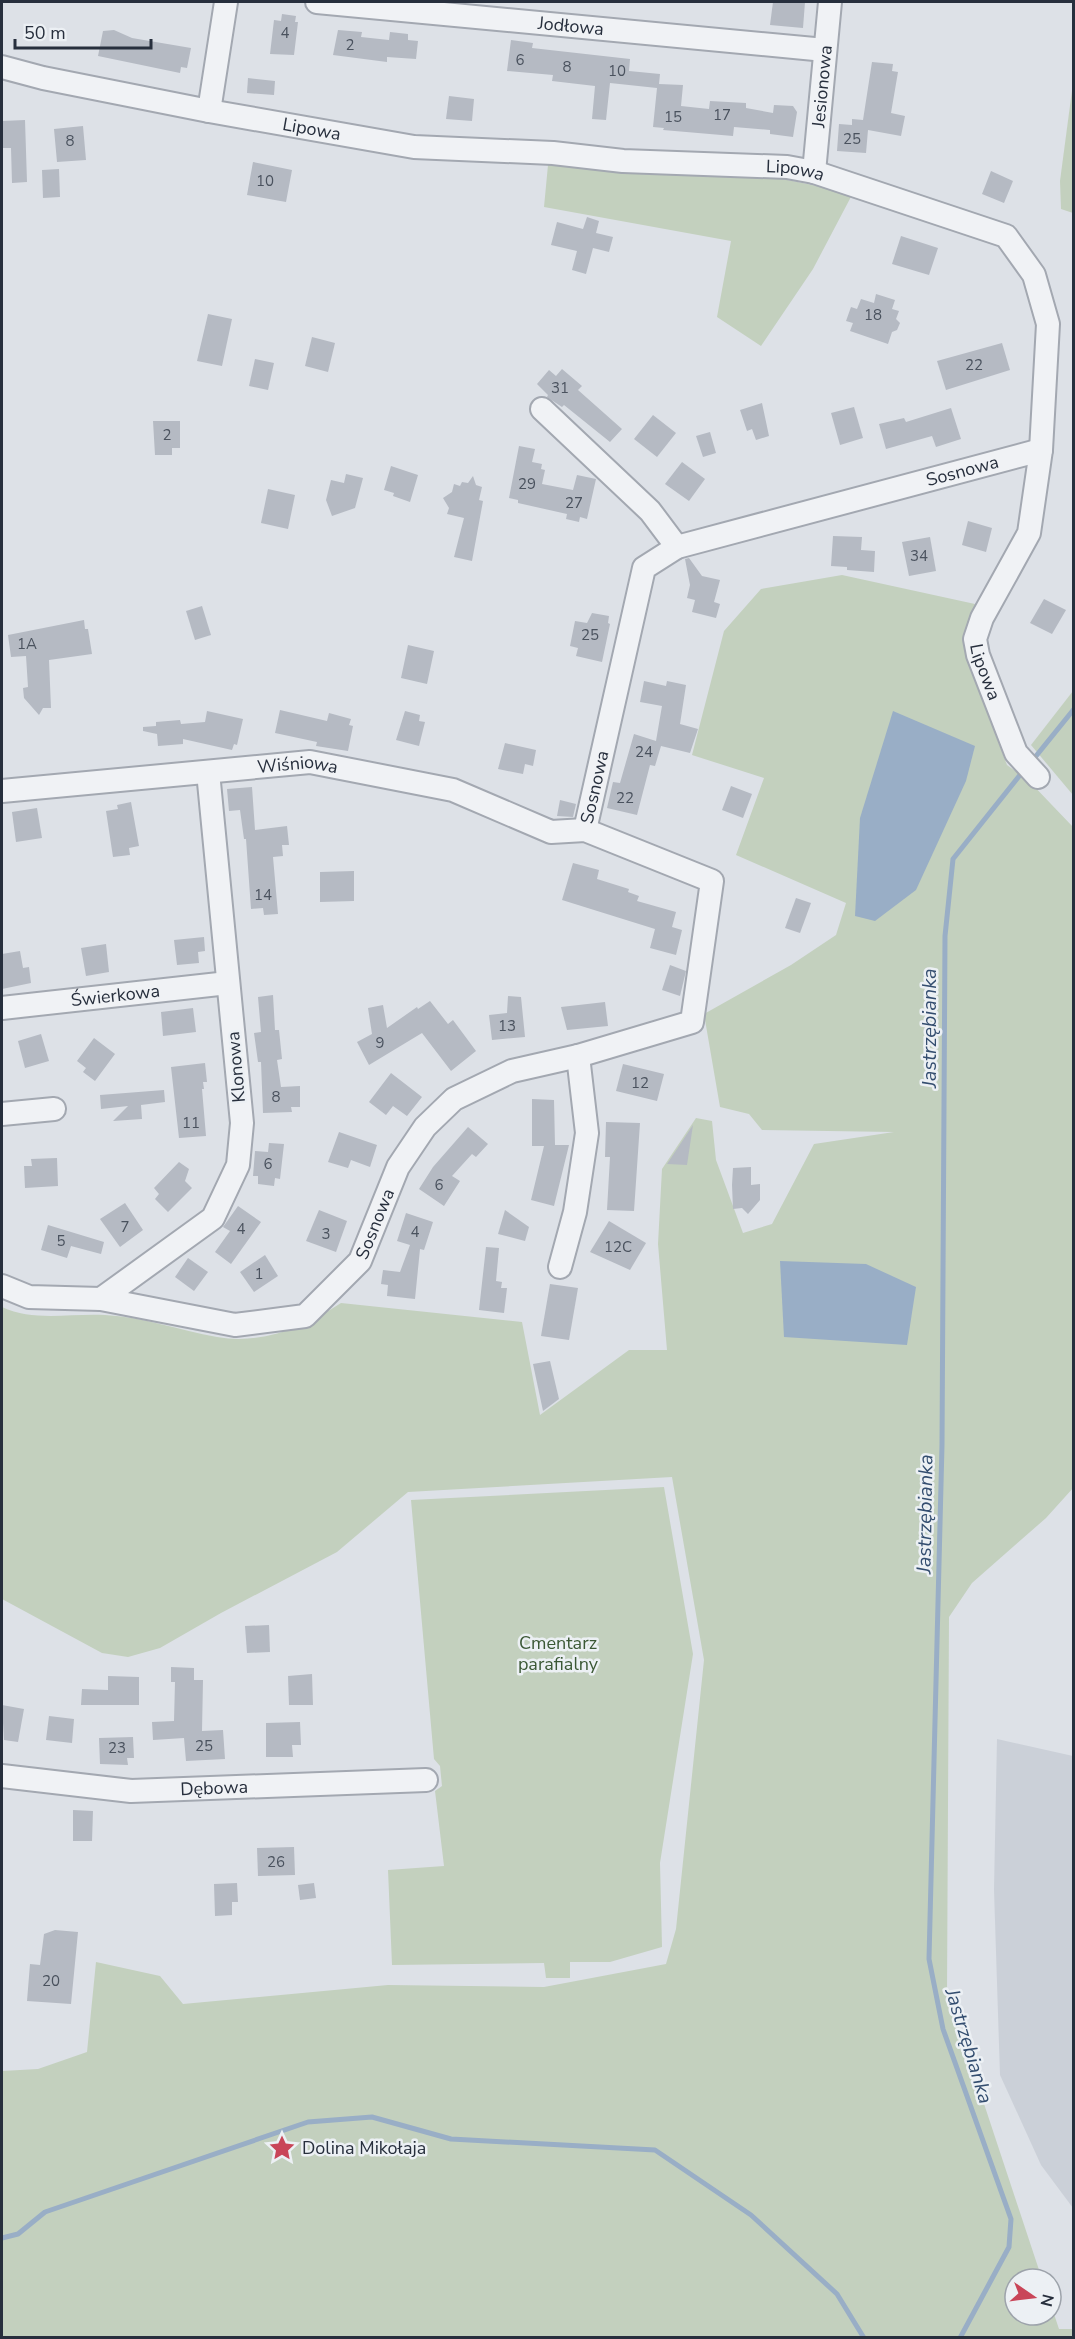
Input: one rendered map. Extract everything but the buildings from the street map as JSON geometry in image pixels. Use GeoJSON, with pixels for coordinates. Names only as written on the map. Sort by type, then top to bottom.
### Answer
{"type":"FeatureCollection","features":[{"type":"Feature","properties":{"kind":"street"},"geometry":{"type":"LineString","coordinates":[[209,111],[225,2]]}},
{"type":"Feature","properties":{"kind":"street","name":"Jodłowa"},"geometry":{"type":"LineString","coordinates":[[317,2],[825,50]]}},
{"type":"Feature","properties":{"kind":"street","name":"Jesionowa"},"geometry":{"type":"LineString","coordinates":[[814,172],[830,2]]}},
{"type":"Feature","properties":{"kind":"street","name":"Lipowa"},"geometry":{"type":"LineString","coordinates":[[2,67],[43,78],[209,111],[414,147],[554,153],[623,161],[787,167],[814,172],[1006,236],[1034,275],[1048,324],[1041,450],[1029,533],[982,618],[975,639],[978,655],[1016,753],[1038,777]]}},
{"type":"Feature","properties":{"kind":"street"},"geometry":{"type":"LineString","coordinates":[[542,409],[650,511],[677,548]]}},
{"type":"Feature","properties":{"kind":"street","name":"Sosnowa"},"geometry":{"type":"LineString","coordinates":[[2,1286],[29,1297],[101,1299],[235,1325],[305,1316],[360,1261],[398,1167],[425,1127],[453,1099],[512,1071],[578,1056],[692,1022],[712,881],[585,830],[644,568],[677,548],[1041,450]]}},
{"type":"Feature","properties":{"kind":"street","name":"Wiśniowa"},"geometry":{"type":"LineString","coordinates":[[2,790],[310,762],[453,790],[551,832],[585,830]]}},
{"type":"Feature","properties":{"kind":"street","name":"Klonowa"},"geometry":{"type":"LineString","coordinates":[[101,1299],[213,1218],[238,1165],[242,1123],[208,772]]}},
{"type":"Feature","properties":{"kind":"street","name":"Świerkowa"},"geometry":{"type":"LineString","coordinates":[[2,1008],[228,983]]}},
{"type":"Feature","properties":{"kind":"street"},"geometry":{"type":"LineString","coordinates":[[560,1267],[575,1212],[587,1133],[578,1056]]}},
{"type":"Feature","properties":{"kind":"street"},"geometry":{"type":"LineString","coordinates":[[2,1114],[54,1109]]}},
{"type":"Feature","properties":{"kind":"street","name":"Dębowa"},"geometry":{"type":"LineString","coordinates":[[2,1776],[131,1791],[426,1780]]}},
{"type":"Feature","properties":{"kind":"shaded area"},"geometry":{"type":"Polygon","coordinates":[[[997,1739],[1073,1756],[1073,2208],[1041,2165],[1000,2075],[994,1890],[997,1739]]]}},
{"type":"Feature","properties":{"kind":"green space"},"geometry":{"type":"Polygon","coordinates":[[[1073,83],[1073,213],[1061,209],[1060,181],[1073,83]]]}},
{"type":"Feature","properties":{"kind":"green space"},"geometry":{"type":"Polygon","coordinates":[[[548,165],[767,176],[853,193],[813,269],[761,346],[717,317],[731,241],[544,207],[548,165]]]}},
{"type":"Feature","properties":{"kind":"green space"},"geometry":{"type":"Polygon","coordinates":[[[842,575],[975,604],[966,641],[970,667],[1007,765],[1029,781],[1073,827],[1074,1487],[1046,1518],[972,1583],[949,1617],[947,1992],[1038,2267],[1003,2267],[1003,2327],[1073,2329],[1073,2337],[2,2337],[2,2071],[38,2069],[87,2052],[96,1962],[160,1976],[183,2004],[388,1985],[544,1987],[666,1964],[676,1929],[704,1660],[672,1477],[408,1492],[337,1552],[160,1648],[128,1657],[102,1653],[2,1599],[2,1307],[14,1312],[39,1316],[119,1316],[234,1339],[282,1332],[313,1320],[341,1303],[522,1322],[540,1415],[629,1350],[667,1350],[658,1244],[662,1169],[696,1118],[712,1121],[716,1160],[743,1233],[772,1224],[814,1144],[894,1132],[762,1130],[749,1114],[720,1107],[704,1014],[791,965],[836,935],[846,903],[736,855],[764,778],[692,755],[724,631],[761,589],[842,575]]]}},
{"type":"Feature","properties":{"kind":"green space"},"geometry":{"type":"Polygon","coordinates":[[[1073,691],[1073,795],[1031,745],[1073,691]]]}},
{"type":"Feature","properties":{"kind":"green space","name":"Cmentarz parafialny"},"geometry":{"type":"Polygon","coordinates":[[[664,1487],[693,1654],[660,1863],[662,1947],[610,1962],[570,1962],[570,1978],[546,1978],[544,1963],[392,1965],[388,1870],[444,1866],[435,1791],[442,1786],[440,1766],[434,1759],[411,1500],[664,1487]]]}},
{"type":"Feature","properties":{"kind":"water"},"geometry":{"type":"Polygon","coordinates":[[[893,711],[975,746],[966,781],[916,890],[875,921],[855,916],[860,818],[893,711]]]}},
{"type":"Feature","properties":{"kind":"water"},"geometry":{"type":"Polygon","coordinates":[[[780,1261],[866,1264],[916,1287],[907,1345],[784,1337],[780,1261]]]}},
{"type":"Feature","properties":{"kind":"waterway","name":"Jastrzębianka"},"geometry":{"type":"LineString","coordinates":[[1032,761],[1074,709]]}},
{"type":"Feature","properties":{"kind":"waterway","name":"Jastrzębianka"},"geometry":{"type":"LineString","coordinates":[[960,2338],[1009,2247],[1011,2219],[943,2029],[929,1959],[942,1445],[945,936],[953,859],[1024,770]]}},
{"type":"Feature","properties":{"kind":"waterway"},"geometry":{"type":"LineString","coordinates":[[2,2238],[18,2234],[45,2212],[308,2122],[372,2117],[451,2139],[655,2150],[751,2215],[837,2294],[864,2338]]}},
{"type":"Feature","properties":{"kind":"place","name":"Dolina Mikołaja"},"geometry":{"type":"Point","coordinates":[282,2148]}}]}
